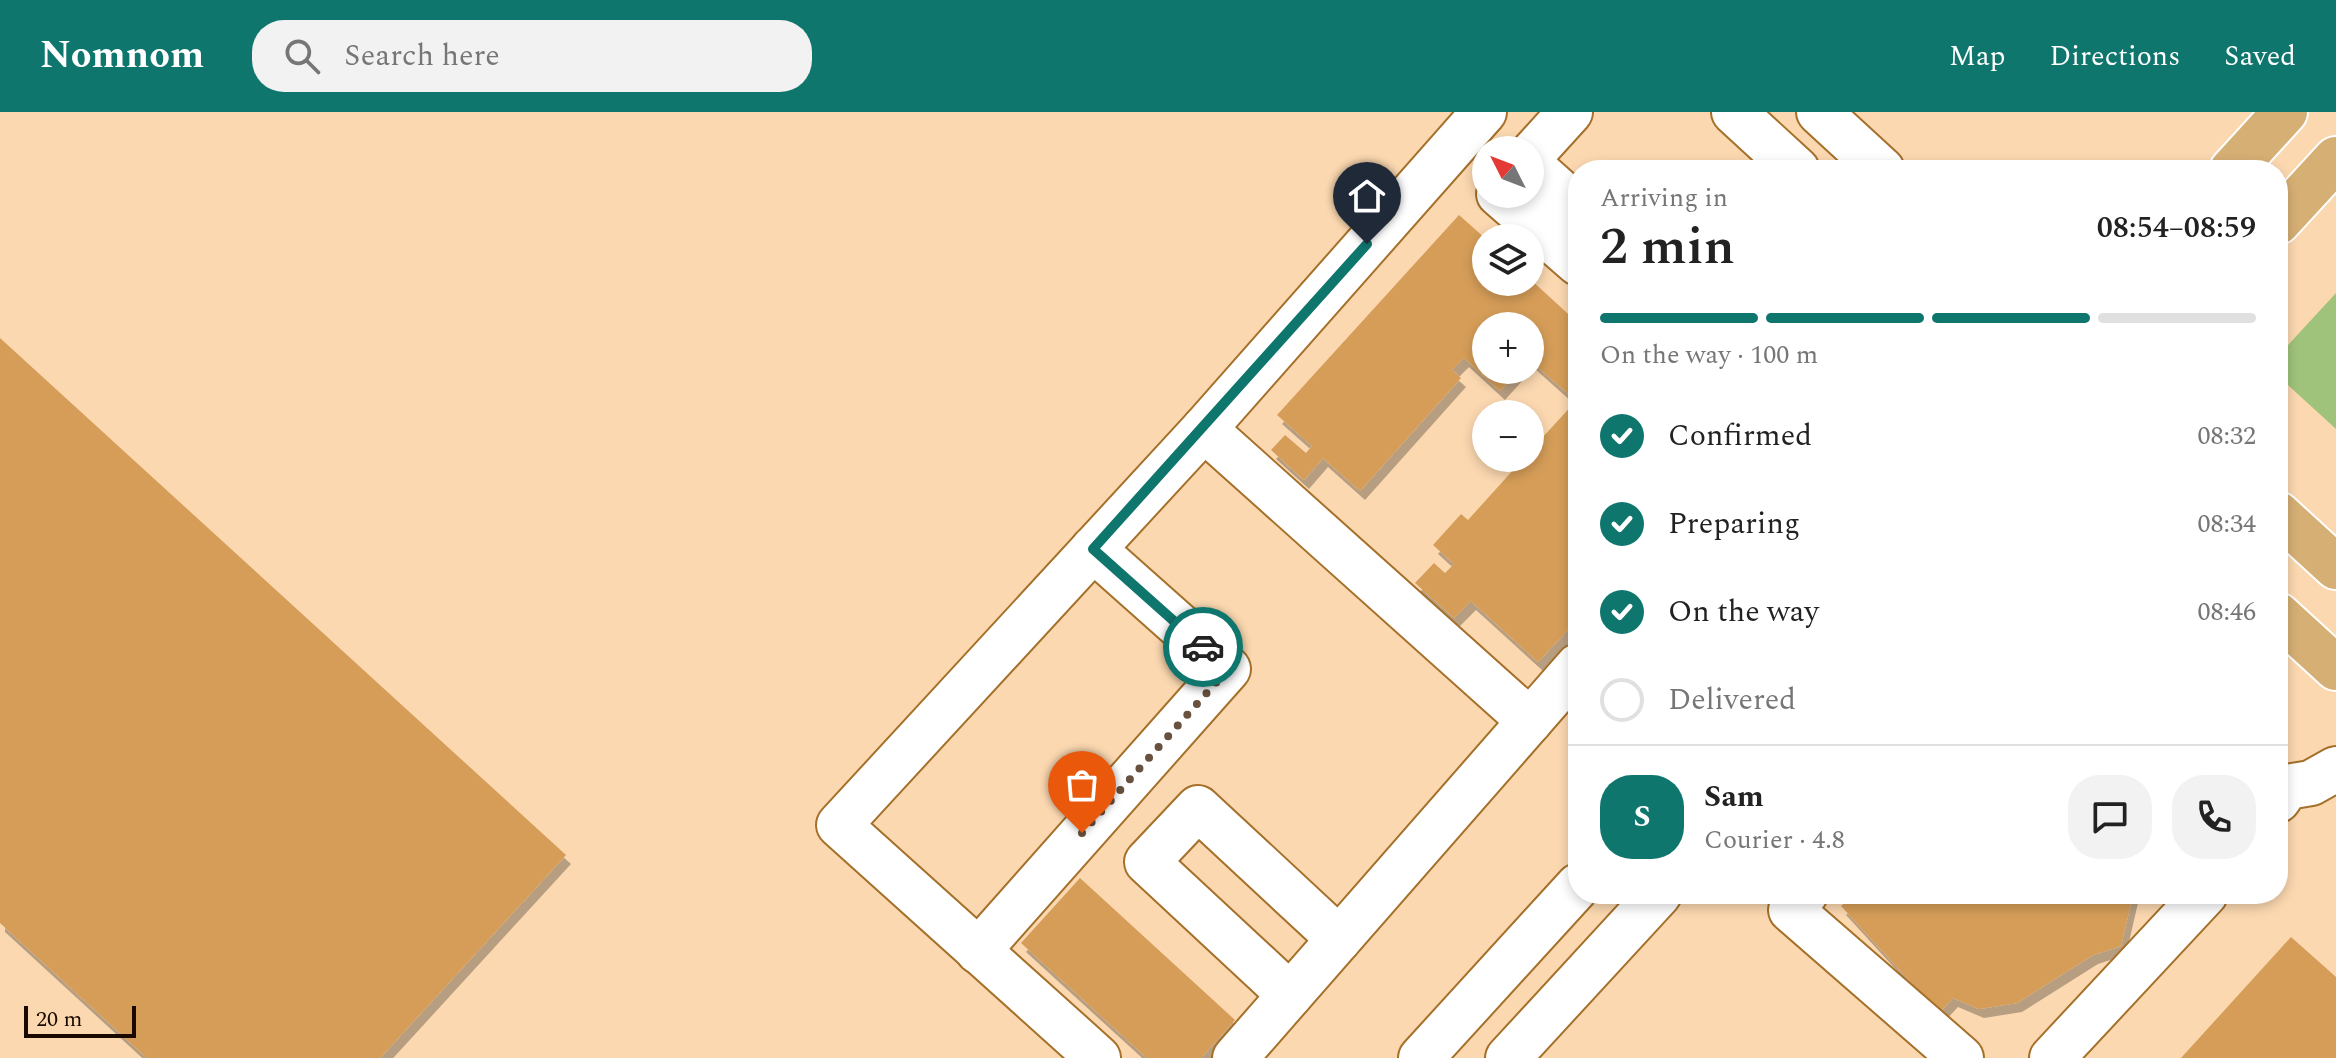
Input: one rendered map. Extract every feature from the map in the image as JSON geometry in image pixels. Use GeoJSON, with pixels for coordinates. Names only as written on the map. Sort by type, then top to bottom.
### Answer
{"type":"FeatureCollection","features":[{"type":"Feature","properties":{"kind":"main road"},"geometry":{"type":"LineString","coordinates":[[2241,160],[2285,112]]}},
{"type":"Feature","properties":{"kind":"main road"},"geometry":{"type":"LineString","coordinates":[[2288,211],[2336,159]]}},
{"type":"Feature","properties":{"kind":"main road"},"geometry":{"type":"LineString","coordinates":[[2288,523],[2336,567]]}},
{"type":"Feature","properties":{"kind":"main road"},"geometry":{"type":"LineString","coordinates":[[2288,624],[2336,668]]}},
{"type":"Feature","properties":{"kind":"street"},"geometry":{"type":"LineString","coordinates":[[1544,141],[1570,112]]}},
{"type":"Feature","properties":{"kind":"street"},"geometry":{"type":"LineString","coordinates":[[1734,112],[1786,160]]}},
{"type":"Feature","properties":{"kind":"street"},"geometry":{"type":"LineString","coordinates":[[1819,112],[1871,160]]}},
{"type":"Feature","properties":{"kind":"street"},"geometry":{"type":"LineString","coordinates":[[1098,1058],[839,825],[1204,429],[1482,115],[1501,136]]}},
{"type":"Feature","properties":{"kind":"street"},"geometry":{"type":"LineString","coordinates":[[1449,151],[1472,171]]}},
{"type":"Feature","properties":{"kind":"street"},"geometry":{"type":"LineString","coordinates":[[1544,178],[1568,199]]}},
{"type":"Feature","properties":{"kind":"street"},"geometry":{"type":"LineString","coordinates":[[1515,208],[1568,254]]}},
{"type":"Feature","properties":{"kind":"street"},"geometry":{"type":"LineString","coordinates":[[1204,429],[1530,721]]}},
{"type":"Feature","properties":{"kind":"street"},"geometry":{"type":"LineString","coordinates":[[978,951],[1228,669],[1093,549]]}},
{"type":"Feature","properties":{"kind":"street"},"geometry":{"type":"LineString","coordinates":[[1235,1058],[1568,677]]}},
{"type":"Feature","properties":{"kind":"street"},"geometry":{"type":"LineString","coordinates":[[2288,787],[2311,783],[2336,769]]}},
{"type":"Feature","properties":{"kind":"street"},"geometry":{"type":"LineString","coordinates":[[1290,995],[1147,862],[1198,808],[1339,939]]}},
{"type":"Feature","properties":{"kind":"street"},"geometry":{"type":"LineString","coordinates":[[1421,1058],[1568,897]]}},
{"type":"Feature","properties":{"kind":"street"},"geometry":{"type":"LineString","coordinates":[[1508,1058],[1650,904]]}},
{"type":"Feature","properties":{"kind":"street"},"geometry":{"type":"LineString","coordinates":[[1796,904],[1791,910],[1961,1058]]}},
{"type":"Feature","properties":{"kind":"street"},"geometry":{"type":"LineString","coordinates":[[2052,1058],[2196,904]]}},
{"type":"Feature","properties":{"kind":"green space"},"geometry":{"type":"Polygon","coordinates":[[[2336,293],[2336,429],[2288,385],[2288,345],[2336,293]]]}},
{"type":"Feature","properties":{"kind":"building"},"geometry":{"type":"Polygon","coordinates":[[[1459,215],[1472,227],[1472,296],[1544,296],[1544,292],[1568,314],[1568,394],[1544,372],[1544,312],[1472,312],[1472,365],[1464,358],[1452,370],[1461,378],[1360,491],[1323,458],[1304,480],[1271,450],[1285,435],[1306,453],[1312,446],[1277,415],[1459,215]]]}},
{"type":"Feature","properties":{"kind":"building"},"geometry":{"type":"Polygon","coordinates":[[[0,338],[566,855],[380,1058],[147,1058],[0,923],[0,338]]]}},
{"type":"Feature","properties":{"kind":"building"},"geometry":{"type":"Polygon","coordinates":[[[1492,384],[1506,384],[1500,391],[1492,384]]]}},
{"type":"Feature","properties":{"kind":"building"},"geometry":{"type":"Polygon","coordinates":[[[1568,410],[1568,630],[1538,662],[1471,601],[1454,618],[1415,583],[1434,563],[1445,573],[1454,564],[1433,545],[1461,514],[1468,520],[1511,472],[1544,472],[1544,436],[1568,410]]]}},
{"type":"Feature","properties":{"kind":"building"},"geometry":{"type":"Polygon","coordinates":[[[1080,878],[1235,1020],[1201,1058],[1147,1058],[1021,943],[1080,878]]]}},
{"type":"Feature","properties":{"kind":"building"},"geometry":{"type":"Polygon","coordinates":[[[2131,904],[2121,946],[2093,955],[2017,1003],[1979,1009],[1953,998],[1939,1013],[1841,906],[2131,904]]]}},
{"type":"Feature","properties":{"kind":"building"},"geometry":{"type":"Polygon","coordinates":[[[2291,937],[2336,977],[2336,1058],[2181,1058],[2291,937]]]}},
{"type":"Feature","properties":{"kind":"way so far"},"geometry":{"type":"LineString","coordinates":[[1082,833],[1228,669],[1203,647]]}},
{"type":"Feature","properties":{"kind":"route"},"geometry":{"type":"LineString","coordinates":[[1203,647],[1093,549],[1367,244]]}}]}
